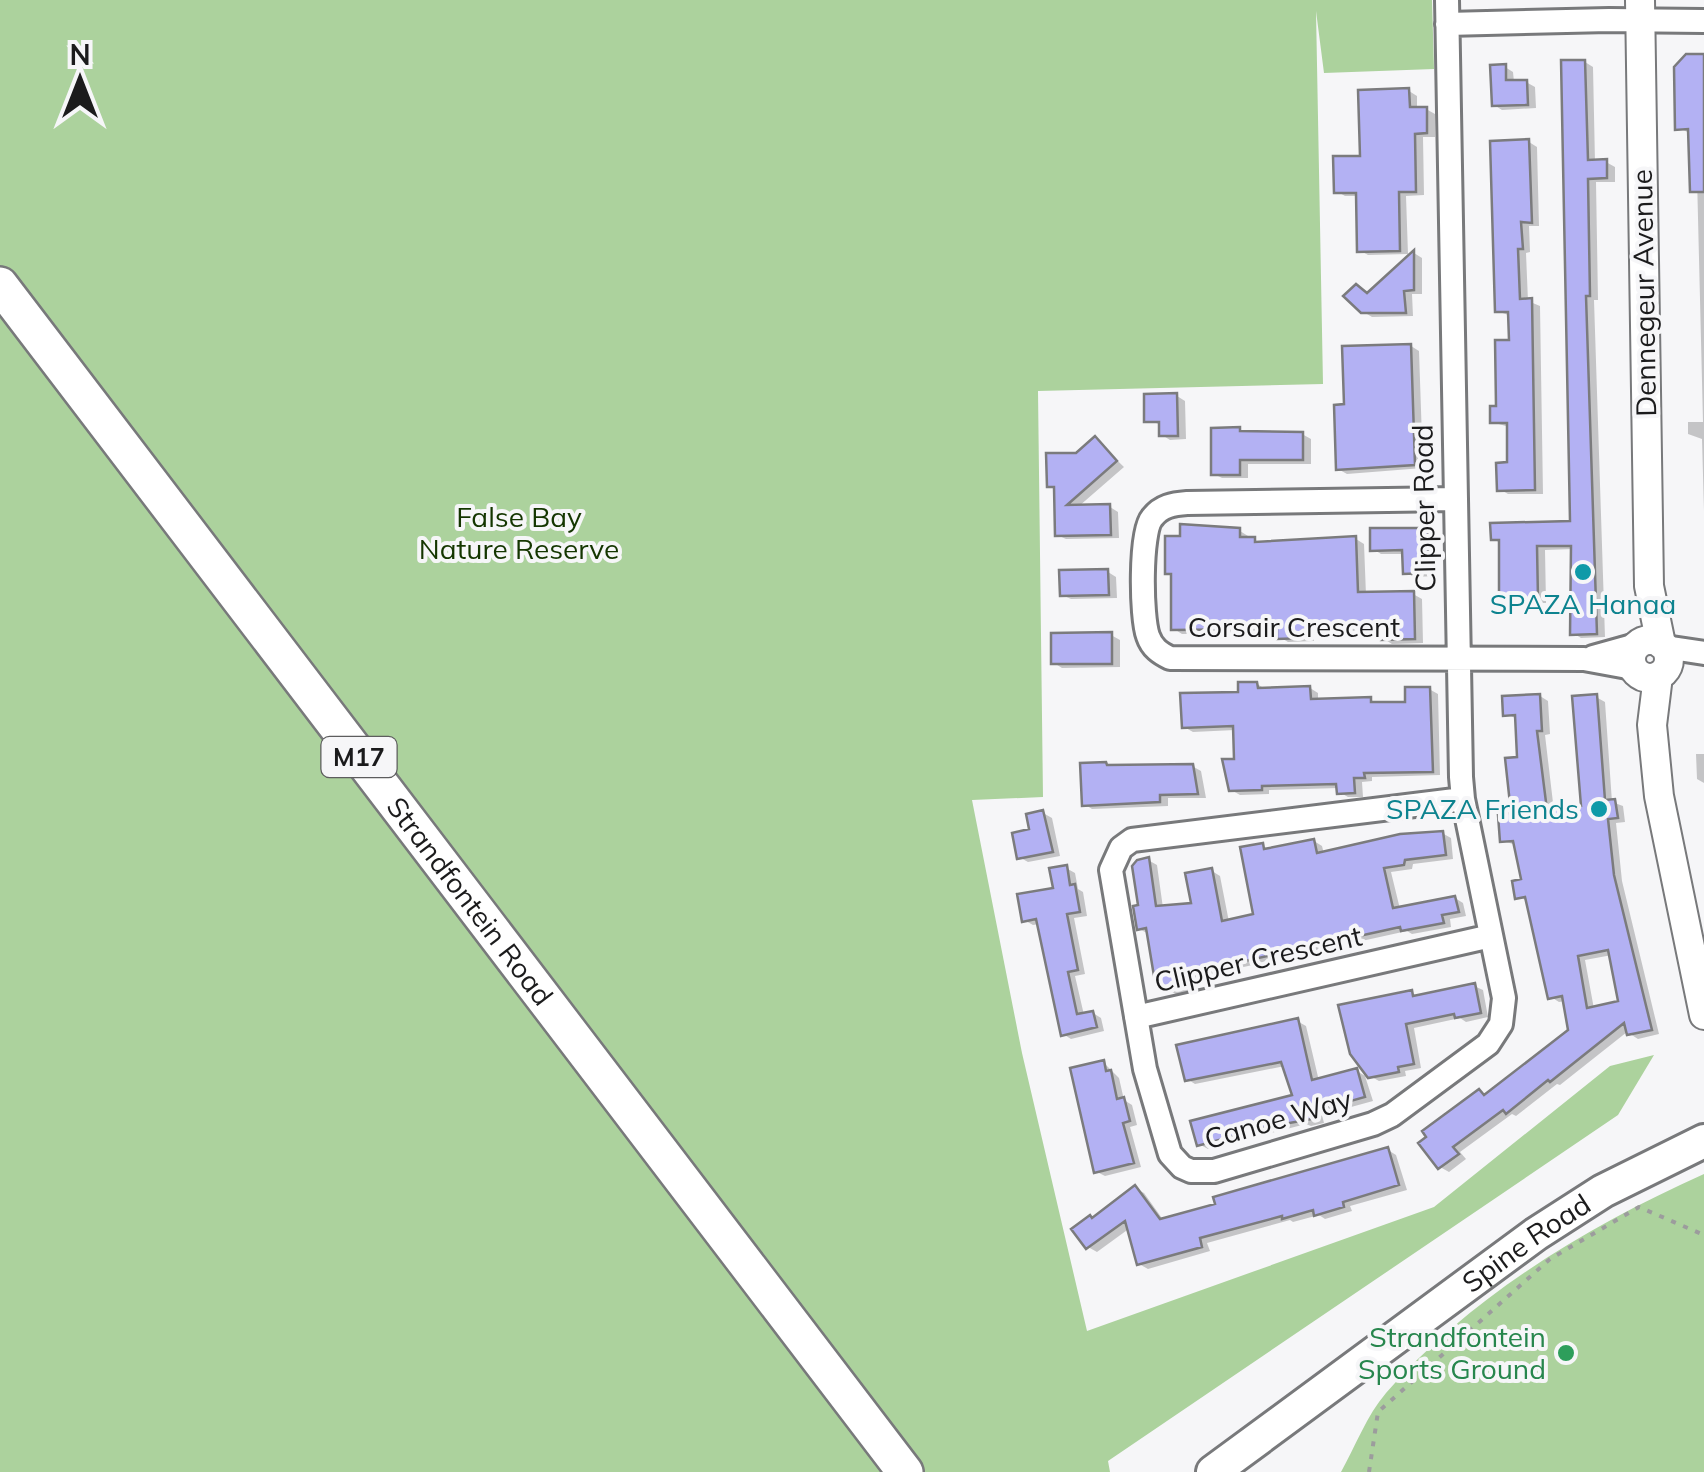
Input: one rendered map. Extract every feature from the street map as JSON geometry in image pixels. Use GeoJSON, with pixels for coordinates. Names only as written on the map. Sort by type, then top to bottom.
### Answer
{"type":"FeatureCollection","features":[{"type":"Feature","properties":{"kind":"main road","name":"Strandfontein Road"},"geometry":{"type":"LineString","coordinates":[[0,285],[904,1472]]}},
{"type":"Feature","properties":{"kind":"main road","name":"Spine Road"},"geometry":{"type":"LineString","coordinates":[[1213,1472],[1536,1234],[1603,1191],[1704,1141]]}},
{"type":"Feature","properties":{"kind":"street","name":"Clipper Road"},"geometry":{"type":"LineString","coordinates":[[1446,0],[1463,799],[1504,1011]]}},
{"type":"Feature","properties":{"kind":"street"},"geometry":{"type":"LineString","coordinates":[[1447,24],[1640,10],[1704,21]]}},
{"type":"Feature","properties":{"kind":"street","name":"Dennegeur Avenue"},"geometry":{"type":"LineString","coordinates":[[1640,10],[1652,716],[1659,796],[1704,1015]]}},
{"type":"Feature","properties":{"kind":"street","name":"Corsair Crescent"},"geometry":{"type":"LineString","coordinates":[[1454,500],[1173,504],[1152,517],[1144,533],[1145,624],[1153,646],[1170,658],[1457,658]]}},
{"type":"Feature","properties":{"kind":"street"},"geometry":{"type":"LineString","coordinates":[[1457,658],[1704,656]]}},
{"type":"Feature","properties":{"kind":"street","name":"Clipper Crescent"},"geometry":{"type":"LineString","coordinates":[[1463,799],[1132,840],[1121,848],[1111,870],[1136,1017],[1491,936]]}},
{"type":"Feature","properties":{"kind":"street","name":"Canoe Way"},"geometry":{"type":"LineString","coordinates":[[1136,1017],[1145,1069],[1170,1154],[1182,1167],[1202,1173],[1373,1124],[1392,1114],[1488,1044],[1504,1011]]}},
{"type":"Feature","properties":{"kind":"path"},"geometry":{"type":"LineString","coordinates":[[1369,1472],[1378,1412],[1550,1259],[1639,1207],[1704,1235]]}},
{"type":"Feature","properties":{"kind":"green space","name":"False Bay Nature Reserve"},"geometry":{"type":"Polygon","coordinates":[[[0,0],[1432,0],[1434,69],[1324,73],[1316,11],[1323,384],[1038,391],[1043,797],[972,800],[1022,1053],[1087,1331],[1434,1207],[1610,1066],[1654,1055],[1618,1115],[1108,1461],[1110,1472],[0,1472],[0,0]]]}},
{"type":"Feature","properties":{"kind":"green space","name":"Strandfontein Sports Ground"},"geometry":{"type":"Polygon","coordinates":[[[1704,1174],[1704,1472],[1341,1472],[1379,1402],[1455,1325],[1575,1241],[1704,1174]]]}},
{"type":"Feature","properties":{"kind":"building"},"geometry":{"type":"Polygon","coordinates":[[[1686,54],[1704,54],[1704,192],[1690,192],[1688,129],[1675,130],[1674,67],[1686,54]]]}},
{"type":"Feature","properties":{"kind":"building"},"geometry":{"type":"Polygon","coordinates":[[[1561,60],[1585,60],[1588,160],[1607,159],[1607,178],[1588,179],[1590,296],[1586,296],[1597,634],[1570,635],[1571,546],[1537,546],[1538,599],[1499,599],[1499,540],[1491,540],[1490,523],[1570,521],[1561,60]]]}},
{"type":"Feature","properties":{"kind":"building"},"geometry":{"type":"Polygon","coordinates":[[[1506,64],[1506,80],[1527,80],[1528,105],[1492,106],[1490,65],[1506,64]]]}},
{"type":"Feature","properties":{"kind":"building"},"geometry":{"type":"Polygon","coordinates":[[[1409,88],[1410,107],[1427,107],[1427,133],[1415,134],[1416,192],[1399,192],[1400,251],[1357,252],[1356,193],[1334,193],[1333,156],[1360,156],[1358,90],[1409,88]]]}},
{"type":"Feature","properties":{"kind":"building"},"geometry":{"type":"Polygon","coordinates":[[[1529,139],[1532,223],[1521,222],[1523,249],[1518,249],[1520,299],[1532,298],[1535,490],[1497,491],[1496,463],[1507,462],[1507,423],[1490,423],[1490,406],[1496,406],[1495,340],[1509,340],[1508,312],[1495,312],[1490,141],[1529,139]]]}},
{"type":"Feature","properties":{"kind":"building"},"geometry":{"type":"Polygon","coordinates":[[[1414,250],[1414,290],[1404,291],[1406,313],[1361,313],[1343,296],[1356,284],[1367,293],[1414,250]]]}},
{"type":"Feature","properties":{"kind":"building"},"geometry":{"type":"Polygon","coordinates":[[[1411,344],[1415,465],[1336,470],[1334,405],[1344,404],[1342,346],[1411,344]]]}},
{"type":"Feature","properties":{"kind":"building"},"geometry":{"type":"Polygon","coordinates":[[[1177,393],[1178,436],[1159,436],[1159,422],[1144,422],[1144,394],[1177,393]]]}},
{"type":"Feature","properties":{"kind":"building"},"geometry":{"type":"Polygon","coordinates":[[[1240,427],[1240,431],[1303,432],[1303,460],[1240,460],[1240,475],[1211,475],[1211,428],[1240,427]]]}},
{"type":"Feature","properties":{"kind":"building"},"geometry":{"type":"Polygon","coordinates":[[[1095,436],[1117,461],[1067,505],[1110,504],[1111,535],[1055,536],[1054,487],[1047,487],[1046,453],[1076,453],[1095,436]]]}},
{"type":"Feature","properties":{"kind":"building"},"geometry":{"type":"Polygon","coordinates":[[[1180,524],[1240,528],[1240,537],[1255,537],[1255,542],[1356,536],[1358,592],[1414,591],[1415,639],[1381,640],[1381,626],[1306,628],[1306,638],[1277,639],[1277,629],[1171,630],[1171,574],[1165,574],[1165,536],[1180,536],[1180,524]]]}},
{"type":"Feature","properties":{"kind":"building"},"geometry":{"type":"Polygon","coordinates":[[[1370,528],[1428,528],[1428,573],[1403,574],[1402,550],[1370,551],[1370,528]]]}},
{"type":"Feature","properties":{"kind":"building"},"geometry":{"type":"Polygon","coordinates":[[[1108,569],[1109,595],[1060,596],[1059,570],[1108,569]]]}},
{"type":"Feature","properties":{"kind":"building"},"geometry":{"type":"Polygon","coordinates":[[[1112,632],[1112,664],[1051,664],[1051,633],[1112,632]]]}},
{"type":"Feature","properties":{"kind":"building"},"geometry":{"type":"Polygon","coordinates":[[[1238,682],[1257,682],[1258,688],[1310,686],[1311,699],[1371,697],[1371,702],[1405,702],[1405,687],[1430,687],[1433,772],[1364,773],[1365,778],[1354,778],[1355,793],[1337,794],[1336,784],[1229,791],[1222,759],[1234,759],[1233,726],[1182,728],[1180,693],[1238,692],[1238,682]]]}},
{"type":"Feature","properties":{"kind":"building"},"geometry":{"type":"Polygon","coordinates":[[[1540,694],[1542,731],[1537,731],[1547,810],[1581,806],[1572,696],[1597,694],[1605,800],[1615,799],[1618,818],[1608,819],[1614,875],[1652,1030],[1627,1035],[1624,1023],[1506,1114],[1503,1110],[1453,1147],[1459,1154],[1438,1169],[1418,1143],[1426,1137],[1422,1131],[1479,1089],[1484,1095],[1568,1030],[1562,996],[1548,999],[1525,897],[1515,899],[1512,881],[1521,879],[1513,841],[1500,842],[1498,815],[1511,813],[1505,758],[1517,757],[1515,715],[1503,716],[1502,696],[1540,694]],[[1608,950],[1578,956],[1587,1008],[1618,1001],[1608,950]]]}},
{"type":"Feature","properties":{"kind":"building"},"geometry":{"type":"Polygon","coordinates":[[[1080,763],[1193,764],[1198,794],[1160,795],[1160,802],[1082,806],[1080,763]]]}},
{"type":"Feature","properties":{"kind":"building"},"geometry":{"type":"Polygon","coordinates":[[[1043,810],[1053,852],[1017,859],[1012,833],[1029,829],[1026,814],[1043,810]]]}},
{"type":"Feature","properties":{"kind":"building"},"geometry":{"type":"Polygon","coordinates":[[[1443,831],[1446,855],[1405,860],[1404,865],[1384,868],[1393,908],[1455,896],[1459,912],[1442,915],[1444,923],[1401,931],[1400,927],[1181,975],[1184,988],[1165,991],[1155,982],[1146,928],[1137,930],[1133,906],[1138,905],[1132,866],[1137,860],[1149,857],[1156,906],[1191,903],[1185,873],[1212,868],[1222,921],[1253,914],[1240,847],[1263,843],[1264,849],[1314,839],[1317,853],[1400,834],[1443,831]]]}},
{"type":"Feature","properties":{"kind":"building"},"geometry":{"type":"Polygon","coordinates":[[[1067,865],[1080,912],[1067,914],[1078,970],[1068,972],[1077,1014],[1093,1011],[1097,1027],[1061,1036],[1036,919],[1022,922],[1017,894],[1053,888],[1049,868],[1067,865]]]}},
{"type":"Feature","properties":{"kind":"building"},"geometry":{"type":"Polygon","coordinates":[[[1475,983],[1481,1013],[1406,1024],[1414,1064],[1398,1067],[1399,1072],[1368,1078],[1350,1054],[1338,1005],[1412,990],[1413,996],[1475,983]]]}},
{"type":"Feature","properties":{"kind":"building"},"geometry":{"type":"Polygon","coordinates":[[[1298,1018],[1312,1080],[1357,1068],[1365,1097],[1315,1111],[1317,1118],[1197,1146],[1190,1121],[1292,1095],[1281,1062],[1185,1081],[1176,1045],[1298,1018]]]}},
{"type":"Feature","properties":{"kind":"building"},"geometry":{"type":"Polygon","coordinates":[[[1104,1060],[1106,1071],[1111,1070],[1117,1099],[1124,1097],[1130,1121],[1123,1123],[1134,1163],[1094,1173],[1070,1068],[1104,1060]]]}},
{"type":"Feature","properties":{"kind":"building"},"geometry":{"type":"Polygon","coordinates":[[[1388,1147],[1399,1185],[1343,1202],[1344,1207],[1314,1216],[1313,1210],[1200,1238],[1202,1247],[1137,1265],[1125,1221],[1086,1249],[1071,1229],[1135,1185],[1160,1219],[1215,1204],[1213,1197],[1388,1147]]]}},
{"type":"Feature","properties":{"kind":"place","name":"SPAZA Hanaa"},"geometry":{"type":"Point","coordinates":[1583,572]}},
{"type":"Feature","properties":{"kind":"place","name":"SPAZA Friends"},"geometry":{"type":"Point","coordinates":[1599,809]}},
{"type":"Feature","properties":{"kind":"place","name":"Strandfontein Sports Ground"},"geometry":{"type":"Point","coordinates":[1566,1353]}}]}
